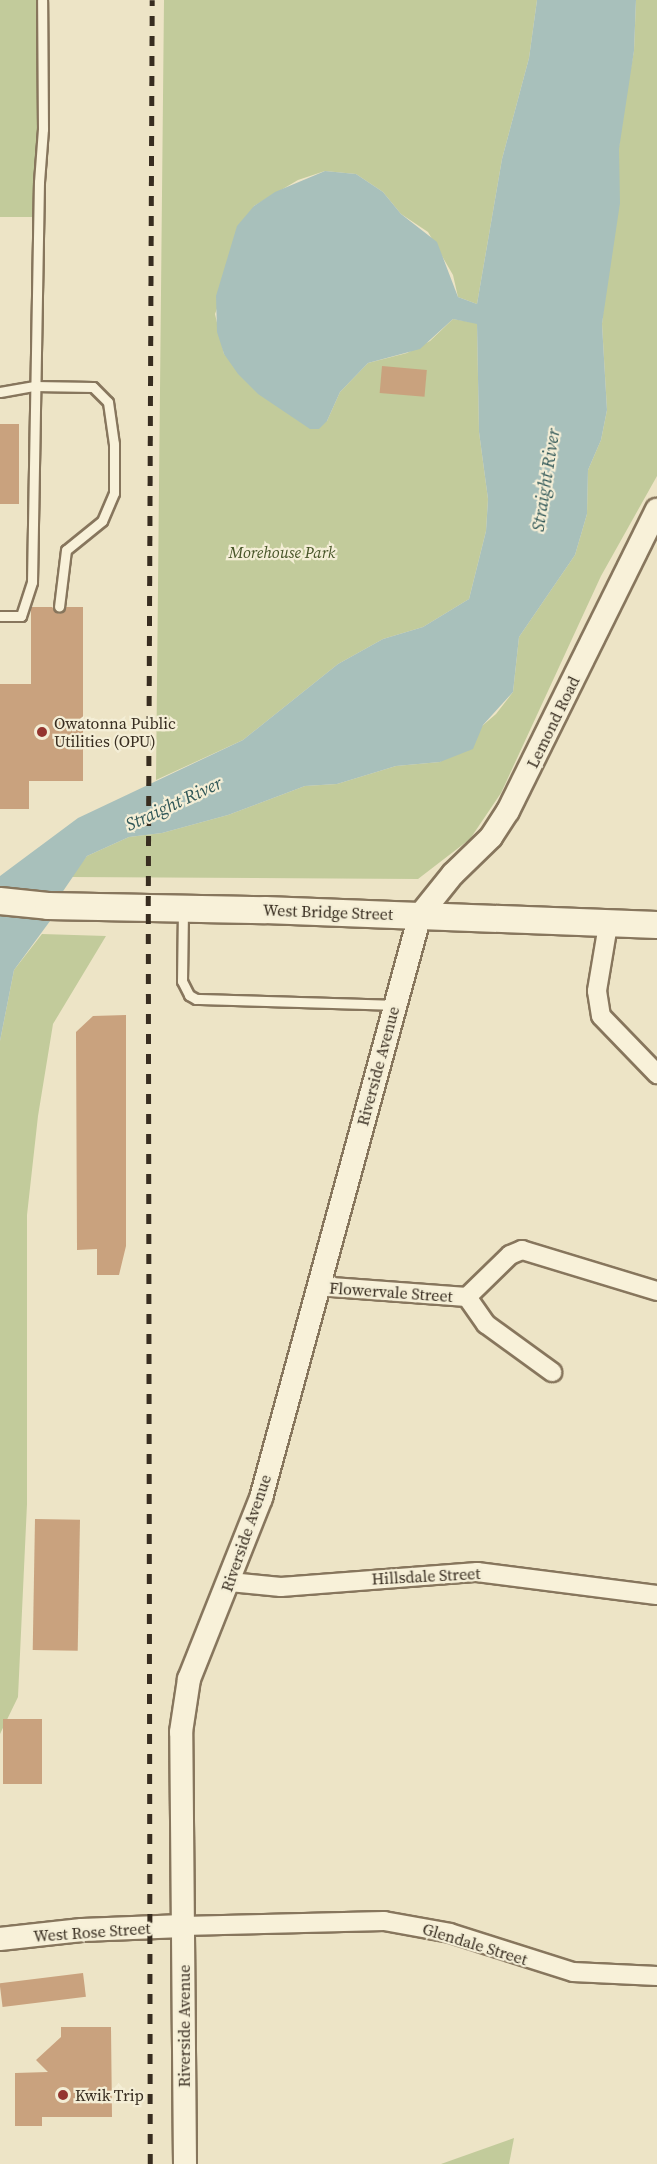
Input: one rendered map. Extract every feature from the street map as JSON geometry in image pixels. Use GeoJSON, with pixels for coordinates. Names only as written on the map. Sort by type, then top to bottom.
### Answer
{"type":"FeatureCollection","features":[{"type":"Feature","properties":{"kind":"main road","name":"West Bridge Street"},"geometry":{"type":"LineString","coordinates":[[0,901],[657,925]]}},
{"type":"Feature","properties":{"kind":"street","name":"Lemond Road"},"geometry":{"type":"LineString","coordinates":[[420,915],[453,874],[491,837],[508,811],[657,510]]}},
{"type":"Feature","properties":{"kind":"street","name":"Riverside Avenue"},"geometry":{"type":"LineString","coordinates":[[184,2164],[183,1708],[189,1679],[230,1582],[261,1497],[420,915]]}},
{"type":"Feature","properties":{"kind":"street"},"geometry":{"type":"LineString","coordinates":[[608,925],[597,991],[601,1016],[657,1074]]}},
{"type":"Feature","properties":{"kind":"street","name":"Flowervale Street"},"geometry":{"type":"LineString","coordinates":[[318,1287],[467,1297],[510,1255],[522,1250],[657,1292]]}},
{"type":"Feature","properties":{"kind":"street"},"geometry":{"type":"LineString","coordinates":[[467,1297],[486,1324],[552,1372]]}},
{"type":"Feature","properties":{"kind":"street","name":"Hillsdale Street"},"geometry":{"type":"LineString","coordinates":[[230,1582],[281,1587],[477,1572],[657,1595]]}},
{"type":"Feature","properties":{"kind":"street","name":"Glendale Street"},"geometry":{"type":"LineString","coordinates":[[183,1926],[384,1921],[450,1933],[573,1972],[657,1976]]}},
{"type":"Feature","properties":{"kind":"street","name":"West Rose Street"},"geometry":{"type":"LineString","coordinates":[[0,1939],[82,1930],[183,1926]]}},
{"type":"Feature","properties":{"kind":"lane"},"geometry":{"type":"LineString","coordinates":[[0,616],[21,616],[32,582],[39,182],[43,129],[42,0]]}},
{"type":"Feature","properties":{"kind":"lane"},"geometry":{"type":"LineString","coordinates":[[0,392],[36,386],[93,387],[104,394],[112,415],[114,494],[102,521],[66,550],[59,607]]}},
{"type":"Feature","properties":{"kind":"lane"},"geometry":{"type":"LineString","coordinates":[[183,908],[182,981],[189,995],[196,999],[394,1005]]}},
{"type":"Feature","properties":{"kind":"green space"},"geometry":{"type":"Polygon","coordinates":[[[0,0],[37,0],[37,217],[0,217],[0,0]]]}},
{"type":"Feature","properties":{"kind":"green space","name":"Morehouse Park"},"geometry":{"type":"Polygon","coordinates":[[[164,0],[537,0],[529,58],[502,159],[477,304],[458,297],[453,275],[428,232],[401,214],[383,192],[356,174],[325,171],[298,180],[254,206],[215,314],[224,354],[327,421],[340,392],[368,363],[407,353],[430,341],[453,319],[477,323],[479,432],[488,499],[486,531],[469,599],[423,627],[383,639],[338,664],[243,740],[156,780],[164,0]]]}},
{"type":"Feature","properties":{"kind":"green space"},"geometry":{"type":"Polygon","coordinates":[[[636,0],[657,0],[657,476],[601,576],[501,793],[470,839],[418,879],[70,877],[87,856],[129,837],[162,833],[228,815],[305,786],[337,784],[396,766],[440,762],[496,714],[513,692],[519,637],[575,555],[587,514],[588,470],[601,440],[607,410],[602,324],[622,115],[634,51],[636,0]]]}},
{"type":"Feature","properties":{"kind":"green space"},"geometry":{"type":"Polygon","coordinates":[[[42,934],[106,936],[53,1024],[38,1116],[27,1215],[27,1504],[18,1697],[0,1734],[0,1041],[14,970],[42,934]]]}},
{"type":"Feature","properties":{"kind":"green space"},"geometry":{"type":"Polygon","coordinates":[[[514,2138],[509,2164],[441,2164],[514,2138]]]}},
{"type":"Feature","properties":{"kind":"water","name":"Straight River"},"geometry":{"type":"Polygon","coordinates":[[[537,0],[636,0],[634,51],[619,149],[620,203],[602,324],[607,410],[601,440],[588,470],[587,514],[575,555],[519,637],[513,692],[483,725],[473,749],[440,762],[396,766],[337,784],[305,786],[228,815],[162,833],[129,837],[87,856],[55,903],[53,917],[14,970],[0,1041],[0,876],[78,818],[243,740],[338,664],[383,639],[423,627],[469,599],[486,531],[488,499],[479,432],[477,324],[453,319],[420,349],[368,363],[340,392],[327,421],[319,429],[310,429],[258,394],[238,374],[224,354],[217,332],[216,296],[237,226],[254,206],[275,192],[325,171],[356,174],[383,192],[401,214],[437,242],[458,297],[477,304],[502,159],[529,58],[537,0]]]}},
{"type":"Feature","properties":{"kind":"building"},"geometry":{"type":"Polygon","coordinates":[[[382,366],[427,370],[424,397],[380,393],[382,366]]]}},
{"type":"Feature","properties":{"kind":"building"},"geometry":{"type":"Polygon","coordinates":[[[0,424],[19,424],[19,504],[0,504],[0,424]]]}},
{"type":"Feature","properties":{"kind":"building","name":"Owatonna Public Utilities (OPU)"},"geometry":{"type":"Polygon","coordinates":[[[31,607],[52,607],[59,614],[66,607],[83,607],[83,781],[29,781],[29,809],[0,809],[0,684],[31,684],[31,607]]]}},
{"type":"Feature","properties":{"kind":"building"},"geometry":{"type":"Polygon","coordinates":[[[126,1015],[126,1246],[119,1275],[97,1275],[97,1249],[77,1250],[76,1032],[93,1016],[126,1015]]]}},
{"type":"Feature","properties":{"kind":"building"},"geometry":{"type":"Polygon","coordinates":[[[35,1519],[80,1520],[78,1651],[33,1650],[35,1519]]]}},
{"type":"Feature","properties":{"kind":"building"},"geometry":{"type":"Polygon","coordinates":[[[3,1719],[42,1719],[42,1784],[3,1784],[3,1719]]]}},
{"type":"Feature","properties":{"kind":"building"},"geometry":{"type":"Polygon","coordinates":[[[83,1973],[86,1997],[3,2007],[0,1983],[83,1973]]]}},
{"type":"Feature","properties":{"kind":"building","name":"Kwik Trip"},"geometry":{"type":"Polygon","coordinates":[[[61,2027],[111,2027],[112,2117],[42,2117],[42,2126],[15,2126],[15,2073],[48,2072],[36,2060],[61,2037],[61,2027]]]}},
{"type":"Feature","properties":{"kind":"railway"},"geometry":{"type":"LineString","coordinates":[[150,2164],[148,906],[152,0]]}},
{"type":"Feature","properties":{"kind":"place","name":"Owatonna Public Utilities (OPU)"},"geometry":{"type":"Point","coordinates":[42,732]}},
{"type":"Feature","properties":{"kind":"place","name":"Kwik Trip"},"geometry":{"type":"Point","coordinates":[63,2095]}}]}
